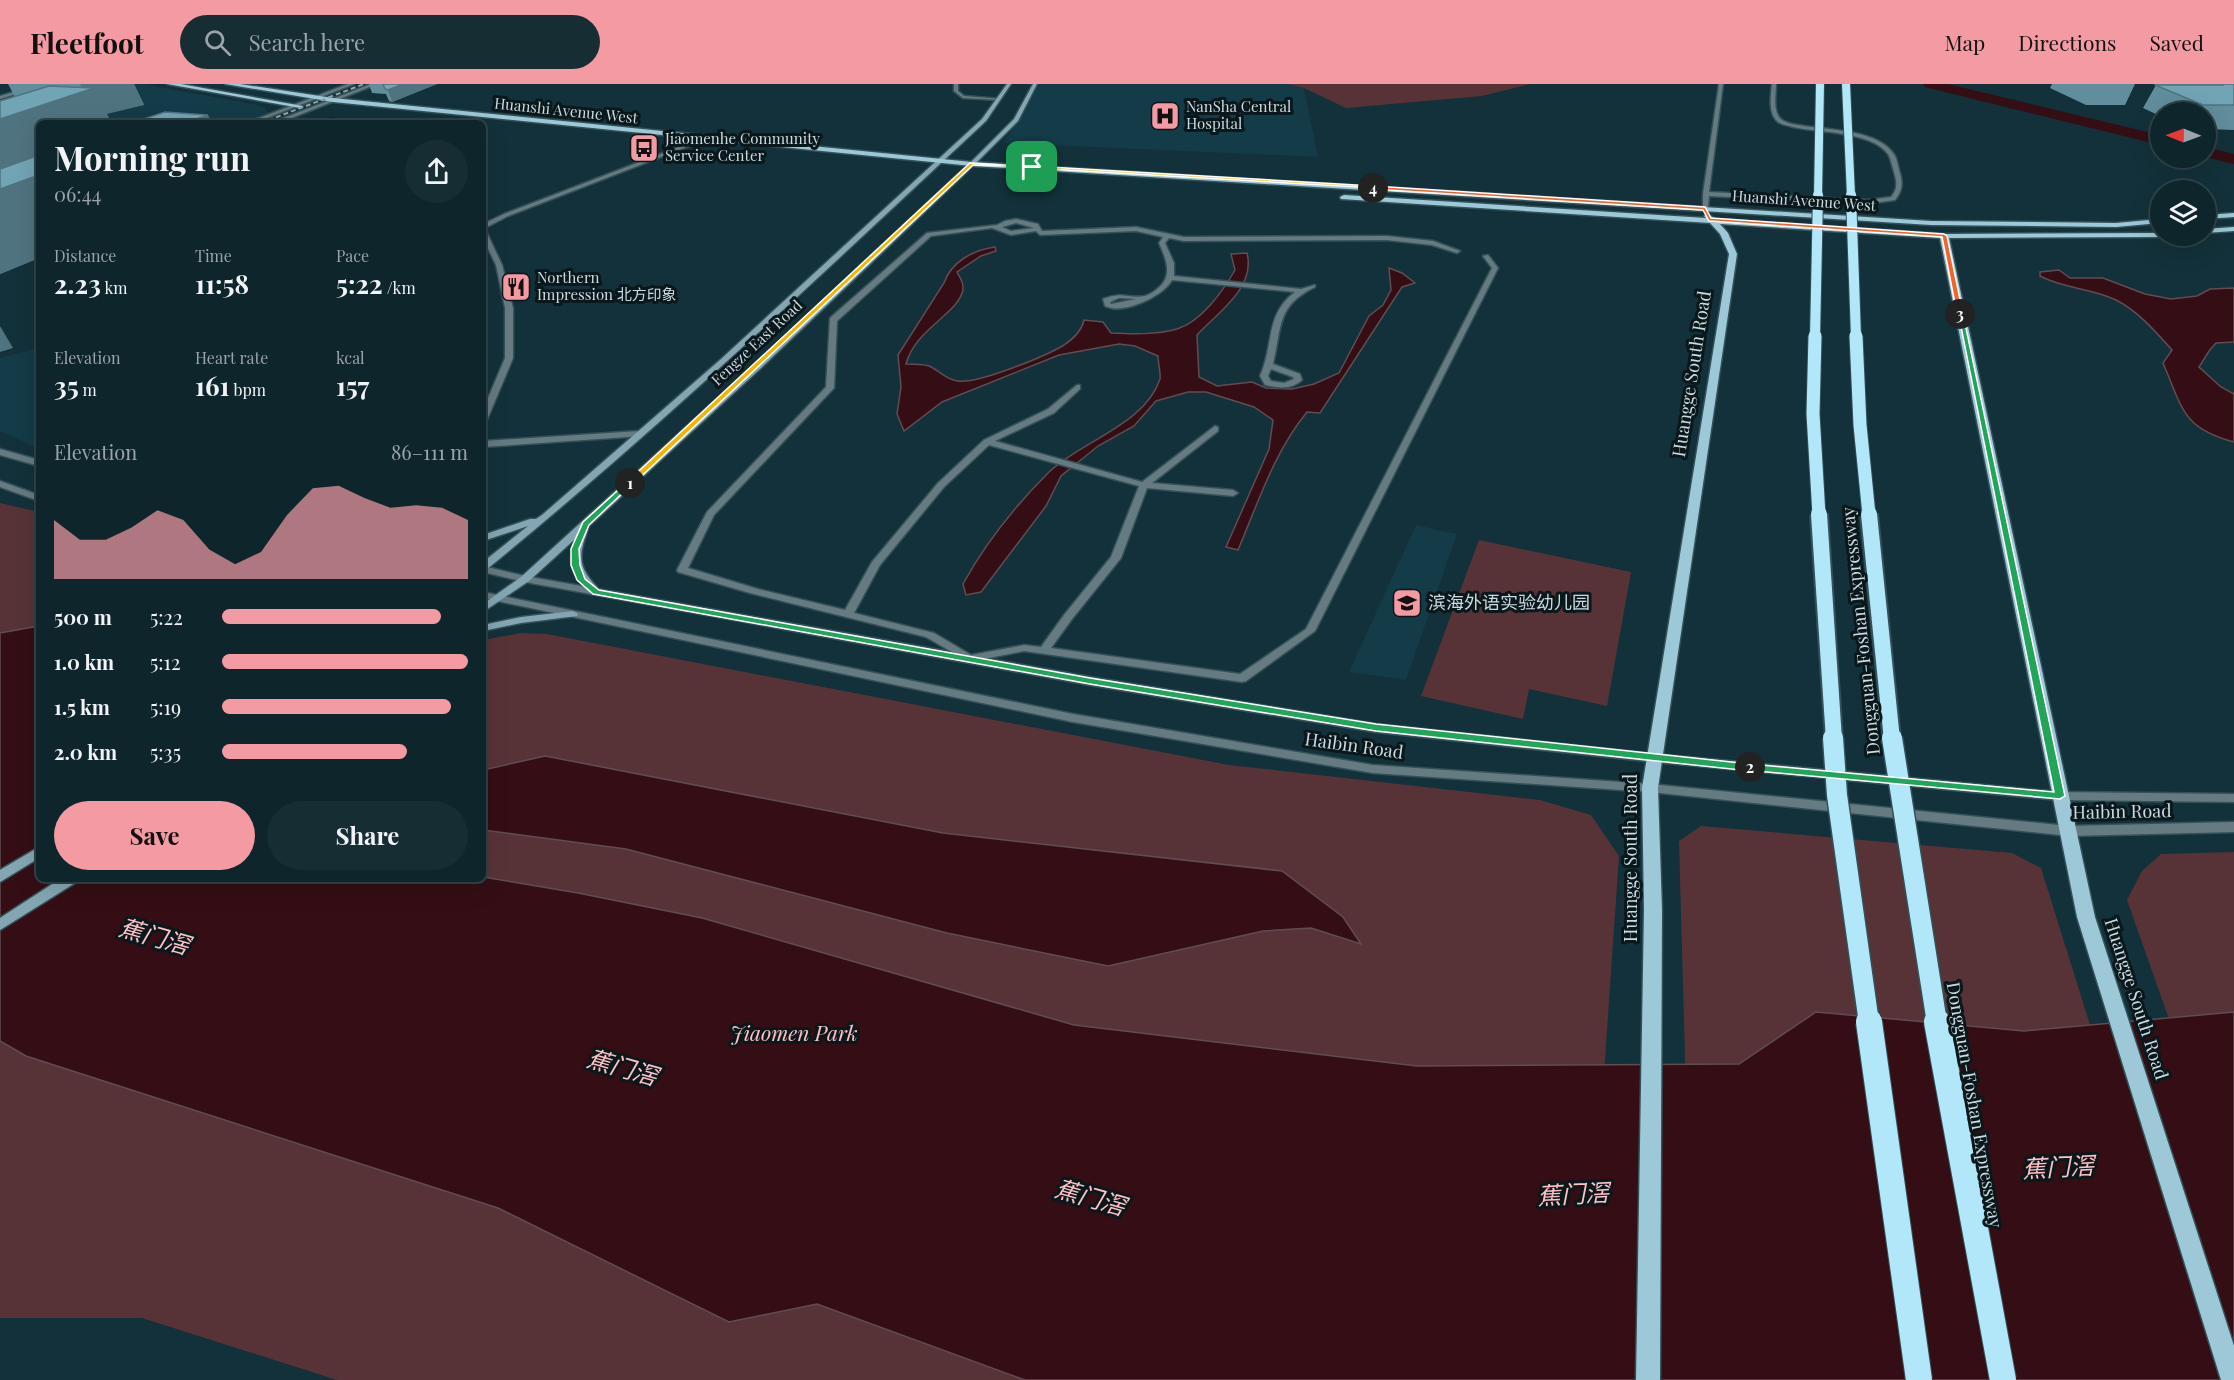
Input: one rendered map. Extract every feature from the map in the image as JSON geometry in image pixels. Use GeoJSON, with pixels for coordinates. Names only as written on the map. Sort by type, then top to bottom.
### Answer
{"type":"FeatureCollection","features":[{"type":"Feature","properties":{"kind":"highway","name":"Dongguan-Foshan Expressway"},"geometry":{"type":"LineString","coordinates":[[1821,84],[1813,414],[1837,795],[1919,1380]]}},
{"type":"Feature","properties":{"kind":"highway","name":"Dongguan-Foshan Expressway"},"geometry":{"type":"LineString","coordinates":[[1846,84],[1860,425],[1893,748],[1933,1001],[2003,1380]]}},
{"type":"Feature","properties":{"kind":"main road"},"geometry":{"type":"LineString","coordinates":[[170,84],[337,110]]}},
{"type":"Feature","properties":{"kind":"main road","name":"Huanshi Avenue West"},"geometry":{"type":"LineString","coordinates":[[228,84],[333,100],[972,164],[1707,214],[1944,236],[2150,235]]}},
{"type":"Feature","properties":{"kind":"main road","name":"Fengze East Road"},"geometry":{"type":"LineString","coordinates":[[486,566],[723,362],[932,170],[984,120],[1010,84]]}},
{"type":"Feature","properties":{"kind":"main road","name":"Fengze East Road"},"geometry":{"type":"LineString","coordinates":[[486,607],[525,579],[586,524],[972,164],[1016,120],[1035,84]]}},
{"type":"Feature","properties":{"kind":"main road"},"geometry":{"type":"LineString","coordinates":[[664,144],[698,147]]}},
{"type":"Feature","properties":{"kind":"main road"},"geometry":{"type":"LineString","coordinates":[[920,169],[942,171]]}},
{"type":"Feature","properties":{"kind":"main road"},"geometry":{"type":"LineString","coordinates":[[952,172],[973,174]]}},
{"type":"Feature","properties":{"kind":"main road","name":"Huanshi Avenue West"},"geometry":{"type":"LineString","coordinates":[[1332,196],[1931,224],[2116,225],[2150,222]]}},
{"type":"Feature","properties":{"kind":"main road","name":"Huangge South Road"},"geometry":{"type":"LineString","coordinates":[[1648,1380],[1653,910],[1650,788],[1733,254],[1724,234],[1707,214]]}},
{"type":"Feature","properties":{"kind":"main road"},"geometry":{"type":"LineString","coordinates":[[2216,217],[2234,215]]}},
{"type":"Feature","properties":{"kind":"main road"},"geometry":{"type":"LineString","coordinates":[[2216,230],[2234,229]]}},
{"type":"Feature","properties":{"kind":"main road","name":"Huangge South Road"},"geometry":{"type":"LineString","coordinates":[[1944,236],[2086,917],[2233,1380]]}},
{"type":"Feature","properties":{"kind":"main road"},"geometry":{"type":"LineString","coordinates":[[486,537],[545,517]]}},
{"type":"Feature","properties":{"kind":"main road"},"geometry":{"type":"LineString","coordinates":[[586,524],[575,549],[576,565],[581,580],[596,592]]}},
{"type":"Feature","properties":{"kind":"main road"},"geometry":{"type":"LineString","coordinates":[[486,627],[521,620],[573,614]]}},
{"type":"Feature","properties":{"kind":"main road"},"geometry":{"type":"LineString","coordinates":[[0,877],[36,854]]}},
{"type":"Feature","properties":{"kind":"main road"},"geometry":{"type":"LineString","coordinates":[[0,925],[65,882]]}},
{"type":"Feature","properties":{"kind":"street"},"geometry":{"type":"LineString","coordinates":[[0,98],[46,84]]}},
{"type":"Feature","properties":{"kind":"street"},"geometry":{"type":"LineString","coordinates":[[257,120],[352,84]]}},
{"type":"Feature","properties":{"kind":"street"},"geometry":{"type":"LineString","coordinates":[[282,120],[375,84]]}},
{"type":"Feature","properties":{"kind":"street"},"geometry":{"type":"LineString","coordinates":[[956,84],[956,91],[963,97],[999,99]]}},
{"type":"Feature","properties":{"kind":"street"},"geometry":{"type":"LineString","coordinates":[[1707,214],[1706,194],[1721,84]]}},
{"type":"Feature","properties":{"kind":"street"},"geometry":{"type":"LineString","coordinates":[[1706,194],[1867,202],[1893,199],[1898,193],[1901,187],[1892,155],[1884,147],[1863,137],[1803,127],[1778,120],[1775,115],[1774,84]]}},
{"type":"Feature","properties":{"kind":"street"},"geometry":{"type":"LineString","coordinates":[[486,227],[506,215],[686,146]]}},
{"type":"Feature","properties":{"kind":"street"},"geometry":{"type":"LineString","coordinates":[[998,227],[1008,221],[1016,221],[1036,225],[1040,232],[1136,229],[1184,238],[1235,240],[1388,238],[1433,243],[1457,251]]}},
{"type":"Feature","properties":{"kind":"street"},"geometry":{"type":"LineString","coordinates":[[1037,229],[1010,233],[992,225],[929,234],[833,320],[830,388],[710,514],[682,570],[754,591],[930,635],[969,659],[1024,648],[1242,678],[1310,631],[1495,268],[1486,256]]}},
{"type":"Feature","properties":{"kind":"street"},"geometry":{"type":"LineString","coordinates":[[1145,298],[1157,293],[1170,279],[1172,267],[1162,243],[1168,235]]}},
{"type":"Feature","properties":{"kind":"street"},"geometry":{"type":"LineString","coordinates":[[486,236],[499,265],[509,304],[509,358],[486,413]]}},
{"type":"Feature","properties":{"kind":"street"},"geometry":{"type":"LineString","coordinates":[[1170,279],[1302,291]]}},
{"type":"Feature","properties":{"kind":"street"},"geometry":{"type":"LineString","coordinates":[[1270,366],[1275,321],[1284,305],[1302,291],[1313,286]]}},
{"type":"Feature","properties":{"kind":"street"},"geometry":{"type":"LineString","coordinates":[[848,614],[876,564],[941,485],[987,442],[1051,411],[1077,387]]}},
{"type":"Feature","properties":{"kind":"street"},"geometry":{"type":"LineString","coordinates":[[1044,651],[1068,616],[1116,558],[1144,485],[1215,429]]}},
{"type":"Feature","properties":{"kind":"street"},"geometry":{"type":"LineString","coordinates":[[486,444],[639,434]]}},
{"type":"Feature","properties":{"kind":"street"},"geometry":{"type":"LineString","coordinates":[[987,442],[1144,485],[1233,493]]}},
{"type":"Feature","properties":{"kind":"street"},"geometry":{"type":"LineString","coordinates":[[0,452],[36,462]]}},
{"type":"Feature","properties":{"kind":"street"},"geometry":{"type":"LineString","coordinates":[[0,484],[36,497]]}},
{"type":"Feature","properties":{"kind":"street"},"geometry":{"type":"LineString","coordinates":[[486,569],[525,579],[969,659],[1376,728],[1655,758],[2060,796],[2234,798]]}},
{"type":"Feature","properties":{"kind":"street","name":"Haibin Road"},"geometry":{"type":"LineString","coordinates":[[486,596],[1073,718],[1373,769],[1650,788],[2069,831],[2234,827]]}},
{"type":"Feature","properties":{"kind":"shaded area"},"geometry":{"type":"Polygon","coordinates":[[[51,84],[143,84],[258,105],[265,108],[268,113],[250,120],[36,120],[36,130],[0,215],[0,100],[51,84]]]}},
{"type":"Feature","properties":{"kind":"shaded area","name":"NanSha Central Hospital"},"geometry":{"type":"Polygon","coordinates":[[[1039,84],[1288,84],[1304,88],[1318,157],[1004,143],[1039,84]]]}},
{"type":"Feature","properties":{"kind":"shaded area"},"geometry":{"type":"Polygon","coordinates":[[[36,349],[36,448],[0,431],[0,358],[36,349]]]}},
{"type":"Feature","properties":{"kind":"shaded area","name":"滨海外语实验幼儿园"},"geometry":{"type":"Polygon","coordinates":[[[1416,525],[1457,534],[1406,680],[1349,672],[1416,525]]]}},
{"type":"Feature","properties":{"kind":"green space"},"geometry":{"type":"Polygon","coordinates":[[[1288,84],[1530,84],[1482,96],[1346,108],[1304,88],[1288,84]]]}},
{"type":"Feature","properties":{"kind":"green space"},"geometry":{"type":"Polygon","coordinates":[[[0,503],[36,511],[36,819],[0,841],[0,503]]]}},
{"type":"Feature","properties":{"kind":"green space"},"geometry":{"type":"Polygon","coordinates":[[[1479,540],[1631,572],[1607,706],[1529,689],[1523,719],[1421,696],[1479,540]]]}},
{"type":"Feature","properties":{"kind":"green space","name":"Jiaomen Park"},"geometry":{"type":"Polygon","coordinates":[[[521,633],[547,634],[1229,765],[1540,800],[1591,815],[1619,856],[1583,1380],[337,1380],[142,1318],[0,1318],[0,961],[465,882],[486,882],[486,639],[521,633]]]}},
{"type":"Feature","properties":{"kind":"green space"},"geometry":{"type":"Polygon","coordinates":[[[1701,826],[2012,853],[2041,868],[2201,1380],[1694,1380],[1679,841],[1701,826]]]}},
{"type":"Feature","properties":{"kind":"green space"},"geometry":{"type":"Polygon","coordinates":[[[2234,852],[2234,1203],[2127,900],[2142,871],[2161,854],[2234,852]]]}},
{"type":"Feature","properties":{"kind":"water"},"geometry":{"type":"Polygon","coordinates":[[[995,247],[996,251],[981,256],[957,272],[963,287],[959,299],[918,341],[906,364],[927,365],[950,379],[968,381],[1012,368],[1055,350],[1074,337],[1084,320],[1103,322],[1111,333],[1136,334],[1177,329],[1203,313],[1224,287],[1235,270],[1231,254],[1247,253],[1246,277],[1240,289],[1224,309],[1197,335],[1199,377],[1217,386],[1252,382],[1266,388],[1292,389],[1314,384],[1339,373],[1369,316],[1383,305],[1391,290],[1389,268],[1402,273],[1415,283],[1402,287],[1320,413],[1307,412],[1295,427],[1268,478],[1238,550],[1226,547],[1269,449],[1273,420],[1254,407],[1206,392],[1188,392],[1156,401],[1134,426],[1098,446],[1061,476],[1046,506],[981,592],[966,595],[963,584],[991,539],[1024,498],[1062,461],[1111,431],[1141,409],[1152,395],[1160,379],[1158,356],[1135,346],[1119,344],[1059,355],[942,402],[904,431],[897,414],[901,387],[898,355],[957,263],[971,254],[995,247]]]}},
{"type":"Feature","properties":{"kind":"water"},"geometry":{"type":"Polygon","coordinates":[[[2059,270],[2070,278],[2103,278],[2145,294],[2171,299],[2197,296],[2210,289],[2234,288],[2234,342],[2216,343],[2199,367],[2221,387],[2234,394],[2234,442],[2204,430],[2186,414],[2163,363],[2172,350],[2146,322],[2132,310],[2107,296],[2059,284],[2040,276],[2040,272],[2059,270]]]}},
{"type":"Feature","properties":{"kind":"water","name":"蕉门滘"},"geometry":{"type":"Polygon","coordinates":[[[36,627],[36,882],[486,882],[486,878],[702,918],[1074,1025],[1417,1066],[1739,1064],[1816,1012],[2024,1031],[2234,1012],[2234,1380],[1025,1380],[817,1304],[729,1322],[498,1208],[26,1056],[0,1041],[0,633],[36,627]]]}},
{"type":"Feature","properties":{"kind":"water"},"geometry":{"type":"Polygon","coordinates":[[[545,756],[943,833],[1282,871],[1343,917],[1361,944],[1311,928],[1263,931],[1108,966],[947,933],[626,849],[486,830],[486,769],[545,756]]]}},
{"type":"Feature","properties":{"kind":"building"},"geometry":{"type":"Polygon","coordinates":[[[383,84],[403,84],[388,90],[383,84]]]}},
{"type":"Feature","properties":{"kind":"building"},"geometry":{"type":"Polygon","coordinates":[[[2222,84],[2234,84],[2234,105],[2196,102],[2155,85],[2224,85],[2222,84]]]}},
{"type":"Feature","properties":{"kind":"building"},"geometry":{"type":"Polygon","coordinates":[[[49,86],[94,88],[0,119],[0,101],[49,86]]]}},
{"type":"Feature","properties":{"kind":"building"},"geometry":{"type":"Polygon","coordinates":[[[165,112],[208,115],[193,120],[141,120],[165,112]]]}},
{"type":"Feature","properties":{"kind":"building"},"geometry":{"type":"Polygon","coordinates":[[[36,156],[36,176],[0,189],[0,169],[36,156]]]}},
{"type":"Feature","properties":{"kind":"waterway"},"geometry":{"type":"LineString","coordinates":[[1930,84],[2150,138]]}},
{"type":"Feature","properties":{"kind":"waterway"},"geometry":{"type":"LineString","coordinates":[[2216,155],[2234,159]]}},
{"type":"Feature","properties":{"kind":"railway"},"geometry":{"type":"LineString","coordinates":[[269,120],[364,84]]}},
{"type":"Feature","properties":{"kind":"place","name":"NanSha Central Hospital"},"geometry":{"type":"Point","coordinates":[1165,116]}},
{"type":"Feature","properties":{"kind":"place","name":"Jiaomenhe Community Service Center"},"geometry":{"type":"Point","coordinates":[644,148]}},
{"type":"Feature","properties":{"kind":"place","name":"Northern Impression 北方印象"},"geometry":{"type":"Point","coordinates":[516,287]}},
{"type":"Feature","properties":{"kind":"place","name":"滨海外语实验幼儿园"},"geometry":{"type":"Point","coordinates":[1407,603]}},
{"type":"Feature","properties":{"kind":"route"},"geometry":{"type":"LineString","coordinates":[[972,164],[1032,167],[1705,208],[1709,220],[1944,236],[2060,796],[1655,758],[1376,728],[1090,681],[596,592],[581,580],[576,565],[575,549],[586,524],[757,367],[962,173],[972,164]]}}]}
